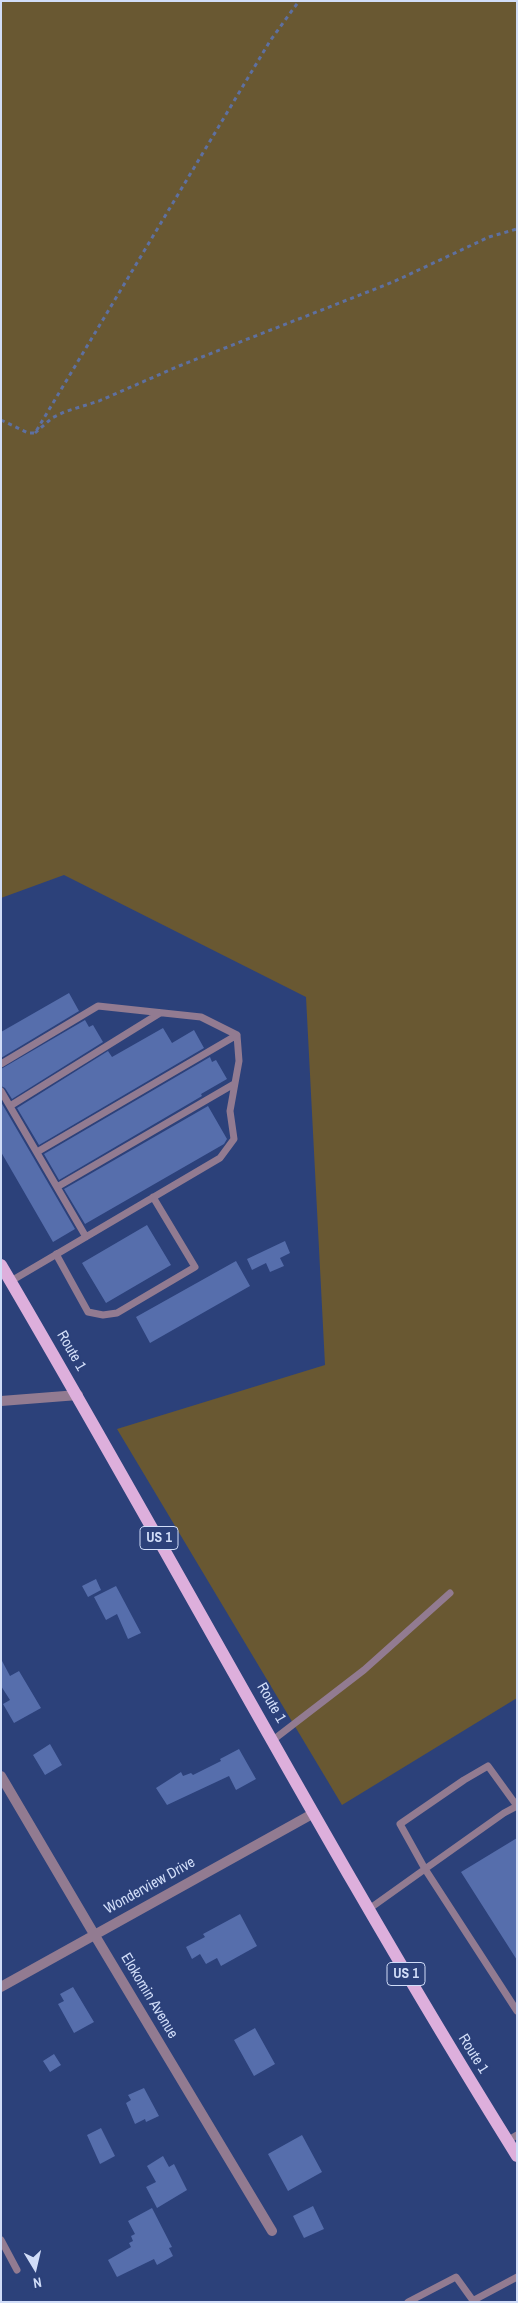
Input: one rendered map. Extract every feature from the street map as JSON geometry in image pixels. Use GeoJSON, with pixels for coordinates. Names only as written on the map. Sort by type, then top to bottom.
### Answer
{"type":"FeatureCollection","features":[{"type":"Feature","properties":{"kind":"main road","name":"Route 1"},"geometry":{"type":"LineString","coordinates":[[1,1265],[78,1395],[444,2039],[512,2138],[517,2156]]}},
{"type":"Feature","properties":{"kind":"street"},"geometry":{"type":"LineString","coordinates":[[1,1402],[78,1395]]}},
{"type":"Feature","properties":{"kind":"street","name":"Elokomin Avenue"},"geometry":{"type":"LineString","coordinates":[[1,1776],[272,2231]]}},
{"type":"Feature","properties":{"kind":"street","name":"Wonderview Drive"},"geometry":{"type":"LineString","coordinates":[[1,1987],[314,1813]]}},
{"type":"Feature","properties":{"kind":"lane"},"geometry":{"type":"LineString","coordinates":[[1,1064],[98,1006],[201,1017],[237,1035]]}},
{"type":"Feature","properties":{"kind":"lane"},"geometry":{"type":"LineString","coordinates":[[10,1106],[161,1012]]}},
{"type":"Feature","properties":{"kind":"lane"},"geometry":{"type":"LineString","coordinates":[[11,1281],[220,1158],[234,1139],[230,1111],[239,1061],[237,1035]]}},
{"type":"Feature","properties":{"kind":"lane"},"geometry":{"type":"LineString","coordinates":[[37,1152],[237,1035]]}},
{"type":"Feature","properties":{"kind":"lane"},"geometry":{"type":"LineString","coordinates":[[57,1187],[234,1084]]}},
{"type":"Feature","properties":{"kind":"lane"},"geometry":{"type":"LineString","coordinates":[[1,1091],[86,1237]]}},
{"type":"Feature","properties":{"kind":"lane"},"geometry":{"type":"LineString","coordinates":[[56,1254],[88,1312],[95,1315],[117,1313],[195,1267],[154,1197]]}},
{"type":"Feature","properties":{"kind":"lane"},"geometry":{"type":"LineString","coordinates":[[273,1740],[364,1670],[450,1593]]}},
{"type":"Feature","properties":{"kind":"lane"},"geometry":{"type":"LineString","coordinates":[[369,1909],[425,1869],[504,1813],[517,1806],[488,1766],[464,1780],[400,1824],[425,1869],[517,2011]]}},
{"type":"Feature","properties":{"kind":"lane"},"geometry":{"type":"LineString","coordinates":[[1,2240],[17,2270]]}},
{"type":"Feature","properties":{"kind":"lane"},"geometry":{"type":"LineString","coordinates":[[408,2302],[456,2277],[474,2301],[517,2277]]}},
{"type":"Feature","properties":{"kind":"path"},"geometry":{"type":"LineString","coordinates":[[35,433],[270,42],[299,1]]}},
{"type":"Feature","properties":{"kind":"path"},"geometry":{"type":"LineString","coordinates":[[1,420],[28,433],[35,433],[52,418],[64,412],[99,401],[179,366],[393,282],[489,237],[517,228]]}},
{"type":"Feature","properties":{"kind":"shaded area"},"geometry":{"type":"Polygon","coordinates":[[[1,1],[517,1],[517,1698],[342,1805],[117,1429],[325,1365],[306,997],[64,875],[1,898],[1,1]]]}},
{"type":"Feature","properties":{"kind":"building"},"geometry":{"type":"Polygon","coordinates":[[[69,993],[79,1011],[1,1058],[1,1032],[69,993]]]}},
{"type":"Feature","properties":{"kind":"building"},"geometry":{"type":"Polygon","coordinates":[[[85,1020],[89,1027],[93,1025],[103,1042],[12,1099],[5,1088],[1,1086],[1,1069],[85,1020]]]}},
{"type":"Feature","properties":{"kind":"building"},"geometry":{"type":"Polygon","coordinates":[[[163,1028],[172,1043],[194,1030],[204,1048],[39,1145],[17,1108],[108,1051],[112,1057],[163,1028]]]}},
{"type":"Feature","properties":{"kind":"building"},"geometry":{"type":"Polygon","coordinates":[[[210,1057],[212,1062],[216,1060],[227,1079],[201,1094],[202,1096],[59,1180],[44,1154],[210,1057]]]}},
{"type":"Feature","properties":{"kind":"building"},"geometry":{"type":"Polygon","coordinates":[[[1,1102],[75,1229],[53,1242],[1,1152],[1,1102]]]}},
{"type":"Feature","properties":{"kind":"building"},"geometry":{"type":"Polygon","coordinates":[[[208,1106],[227,1139],[224,1144],[85,1224],[64,1189],[208,1106]]]}},
{"type":"Feature","properties":{"kind":"building"},"geometry":{"type":"Polygon","coordinates":[[[147,1225],[171,1265],[106,1303],[82,1263],[147,1225]]]}},
{"type":"Feature","properties":{"kind":"building"},"geometry":{"type":"Polygon","coordinates":[[[285,1241],[290,1253],[280,1258],[284,1266],[270,1272],[266,1263],[252,1270],[247,1259],[285,1241]]]}},
{"type":"Feature","properties":{"kind":"building"},"geometry":{"type":"Polygon","coordinates":[[[236,1261],[250,1286],[150,1343],[136,1317],[236,1261]]]}},
{"type":"Feature","properties":{"kind":"building"},"geometry":{"type":"Polygon","coordinates":[[[96,1579],[101,1590],[88,1597],[82,1586],[96,1579]]]}},
{"type":"Feature","properties":{"kind":"building"},"geometry":{"type":"Polygon","coordinates":[[[116,1586],[141,1633],[128,1639],[117,1614],[106,1620],[94,1597],[116,1586]]]}},
{"type":"Feature","properties":{"kind":"building"},"geometry":{"type":"Polygon","coordinates":[[[1,1659],[10,1676],[19,1671],[41,1708],[14,1723],[3,1704],[10,1700],[1,1686],[1,1659]]]}},
{"type":"Feature","properties":{"kind":"building"},"geometry":{"type":"Polygon","coordinates":[[[50,1744],[62,1765],[45,1775],[33,1755],[50,1744]]]}},
{"type":"Feature","properties":{"kind":"building"},"geometry":{"type":"Polygon","coordinates":[[[239,1749],[256,1779],[236,1790],[229,1776],[167,1805],[156,1788],[181,1772],[183,1776],[191,1773],[193,1775],[221,1761],[220,1759],[239,1749]]]}},
{"type":"Feature","properties":{"kind":"building"},"geometry":{"type":"Polygon","coordinates":[[[517,1838],[517,1960],[461,1872],[517,1838]]]}},
{"type":"Feature","properties":{"kind":"building"},"geometry":{"type":"Polygon","coordinates":[[[240,1914],[257,1946],[221,1966],[217,1958],[206,1964],[200,1954],[192,1959],[186,1947],[205,1937],[203,1934],[240,1914]]]}},
{"type":"Feature","properties":{"kind":"building"},"geometry":{"type":"Polygon","coordinates":[[[73,1987],[94,2022],[74,2033],[58,2004],[64,2001],[60,1994],[73,1987]]]}},
{"type":"Feature","properties":{"kind":"building"},"geometry":{"type":"Polygon","coordinates":[[[255,2028],[275,2064],[254,2076],[234,2040],[255,2028]]]}},
{"type":"Feature","properties":{"kind":"building"},"geometry":{"type":"Polygon","coordinates":[[[54,2054],[61,2065],[50,2072],[43,2061],[54,2054]]]}},
{"type":"Feature","properties":{"kind":"building"},"geometry":{"type":"Polygon","coordinates":[[[144,2088],[159,2116],[146,2122],[145,2119],[135,2124],[126,2103],[131,2100],[128,2095],[144,2088]]]}},
{"type":"Feature","properties":{"kind":"building"},"geometry":{"type":"Polygon","coordinates":[[[101,2128],[115,2156],[100,2164],[87,2135],[101,2128]]]}},
{"type":"Feature","properties":{"kind":"building"},"geometry":{"type":"Polygon","coordinates":[[[302,2135],[322,2172],[288,2191],[268,2154],[302,2135]]]}},
{"type":"Feature","properties":{"kind":"building"},"geometry":{"type":"Polygon","coordinates":[[[163,2156],[169,2167],[174,2164],[187,2190],[157,2208],[146,2187],[156,2182],[147,2166],[163,2156]]]}},
{"type":"Feature","properties":{"kind":"building"},"geometry":{"type":"Polygon","coordinates":[[[313,2206],[324,2229],[304,2238],[293,2216],[313,2206]]]}},
{"type":"Feature","properties":{"kind":"building"},"geometry":{"type":"Polygon","coordinates":[[[152,2208],[172,2247],[169,2248],[173,2256],[157,2265],[154,2259],[117,2277],[108,2260],[131,2247],[129,2243],[133,2241],[131,2236],[135,2234],[128,2221],[152,2208]]]}}]}
